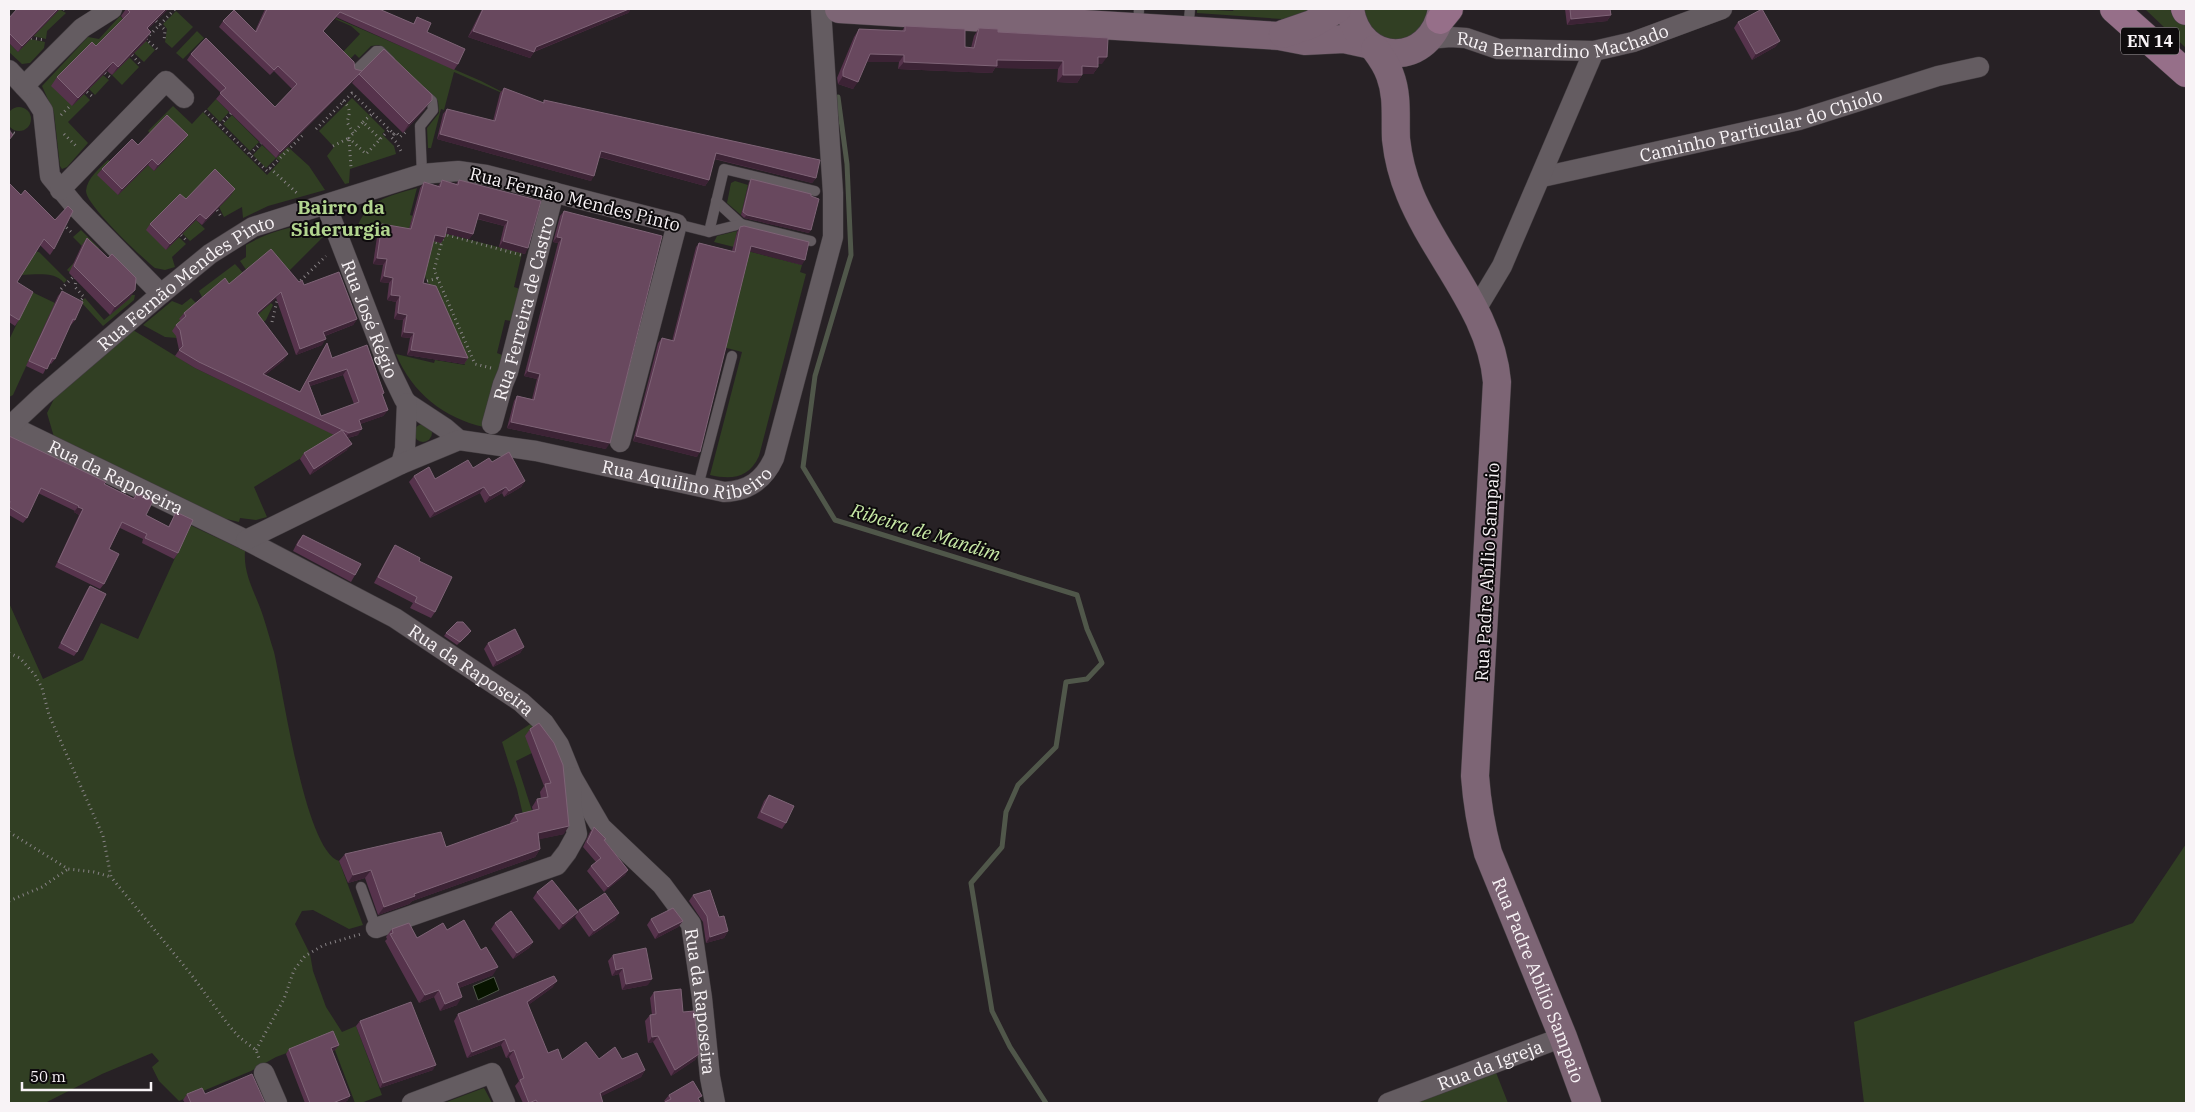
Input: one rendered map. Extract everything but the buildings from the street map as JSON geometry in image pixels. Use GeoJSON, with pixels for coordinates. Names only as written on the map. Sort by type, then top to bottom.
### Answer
{"type":"FeatureCollection","features":[{"type":"Feature","properties":{"kind":"main road","name":"EN 14"},"geometry":{"type":"LineString","coordinates":[[2114,9],[2186,73]]}},
{"type":"Feature","properties":{"kind":"main road","name":"EN 14"},"geometry":{"type":"LineString","coordinates":[[2129,9],[2154,32],[2186,69]]}},
{"type":"Feature","properties":{"kind":"street"},"geometry":{"type":"LineString","coordinates":[[24,86],[82,28],[112,9]]}},
{"type":"Feature","properties":{"kind":"street","name":"Rua Aquilino Ribeiro"},"geometry":{"type":"LineString","coordinates":[[459,440],[536,451],[724,492],[745,489],[759,480],[770,466],[833,237],[833,193],[821,9]]}},
{"type":"Feature","properties":{"kind":"street"},"geometry":{"type":"LineString","coordinates":[[839,9],[1189,20],[1305,41],[1344,39],[1390,53],[1397,53],[1436,25]]}},
{"type":"Feature","properties":{"kind":"street"},"geometry":{"type":"LineString","coordinates":[[1279,36],[1312,24],[1337,9]]}},
{"type":"Feature","properties":{"kind":"street"},"geometry":{"type":"LineString","coordinates":[[1350,9],[1352,22],[1358,34],[1371,46],[1390,75],[1396,99]]}},
{"type":"Feature","properties":{"kind":"street","name":"Rua Bernardino Machado"},"geometry":{"type":"LineString","coordinates":[[1436,25],[1450,37],[1466,38],[1498,50],[1594,51],[1633,42],[1722,9]]}},
{"type":"Feature","properties":{"kind":"street"},"geometry":{"type":"LineString","coordinates":[[1396,99],[1408,68],[1436,25]]}},
{"type":"Feature","properties":{"kind":"street"},"geometry":{"type":"LineString","coordinates":[[1475,311],[1502,266],[1542,177],[1594,51]]}},
{"type":"Feature","properties":{"kind":"street","name":"Caminho Particular do Chiolo"},"geometry":{"type":"LineString","coordinates":[[1542,177],[1799,120],[1938,76],[1979,67]]}},
{"type":"Feature","properties":{"kind":"street"},"geometry":{"type":"LineString","coordinates":[[9,70],[40,104],[50,176],[60,190],[161,294]]}},
{"type":"Feature","properties":{"kind":"street"},"geometry":{"type":"LineString","coordinates":[[60,190],[166,81],[184,98]]}},
{"type":"Feature","properties":{"kind":"street","name":"Rua Padre Abílio Sampaio"},"geometry":{"type":"LineString","coordinates":[[1396,99],[1396,139],[1401,167],[1410,195],[1475,311],[1490,343],[1496,363],[1497,382],[1475,776],[1480,824],[1488,853],[1587,1103]]}},
{"type":"Feature","properties":{"kind":"street","name":"Rua Fernão Mendes Pinto"},"geometry":{"type":"LineString","coordinates":[[10,426],[42,396],[210,254],[253,228],[422,174],[442,172],[477,173],[677,224]]}},
{"type":"Feature","properties":{"kind":"street","name":"Rua Ferreira de Castro"},"geometry":{"type":"LineString","coordinates":[[492,424],[508,372],[554,192]]}},
{"type":"Feature","properties":{"kind":"street","name":"Rua José Régio"},"geometry":{"type":"LineString","coordinates":[[326,205],[389,368],[407,403],[445,428],[459,440]]}},
{"type":"Feature","properties":{"kind":"street"},"geometry":{"type":"LineString","coordinates":[[620,442],[677,224]]}},
{"type":"Feature","properties":{"kind":"street","name":"Rua José Régio"},"geometry":{"type":"LineString","coordinates":[[401,464],[405,449],[407,403]]}},
{"type":"Feature","properties":{"kind":"street","name":"Rua da Raposeira"},"geometry":{"type":"LineString","coordinates":[[10,426],[246,540],[396,618],[520,702],[544,723],[559,746],[572,778],[601,827],[662,885],[691,924],[702,998],[710,1077],[715,1103]]}},
{"type":"Feature","properties":{"kind":"street"},"geometry":{"type":"LineString","coordinates":[[246,540],[401,464],[459,440]]}},
{"type":"Feature","properties":{"kind":"street"},"geometry":{"type":"LineString","coordinates":[[376,928],[557,866],[568,852],[577,834],[571,804],[572,778]]}},
{"type":"Feature","properties":{"kind":"street","name":"Rua da Igreja"},"geometry":{"type":"LineString","coordinates":[[1388,1103],[1562,1036]]}},
{"type":"Feature","properties":{"kind":"street"},"geometry":{"type":"LineString","coordinates":[[412,1103],[492,1072],[504,1103]]}},
{"type":"Feature","properties":{"kind":"street"},"geometry":{"type":"LineString","coordinates":[[264,1073],[278,1103]]}},
{"type":"Feature","properties":{"kind":"lane"},"geometry":{"type":"LineString","coordinates":[[356,70],[376,51],[380,51],[400,70]]}},
{"type":"Feature","properties":{"kind":"lane"},"geometry":{"type":"LineString","coordinates":[[412,83],[433,105],[432,112],[420,126],[422,174]]}},
{"type":"Feature","properties":{"kind":"lane"},"geometry":{"type":"LineString","coordinates":[[709,232],[724,169],[815,191]]}},
{"type":"Feature","properties":{"kind":"lane","name":"Rua Fernão Mendes Pinto"},"geometry":{"type":"LineString","coordinates":[[716,201],[741,224]]}},
{"type":"Feature","properties":{"kind":"lane","name":"Rua Fernão Mendes Pinto"},"geometry":{"type":"LineString","coordinates":[[677,224],[709,232],[741,224],[811,241]]}},
{"type":"Feature","properties":{"kind":"lane"},"geometry":{"type":"LineString","coordinates":[[698,486],[732,356]]}},
{"type":"Feature","properties":{"kind":"lane"},"geometry":{"type":"LineString","coordinates":[[360,887],[376,928]]}},
{"type":"Feature","properties":{"kind":"path"},"geometry":{"type":"LineString","coordinates":[[156,49],[146,39],[175,9]]}},
{"type":"Feature","properties":{"kind":"path"},"geometry":{"type":"LineString","coordinates":[[156,21],[165,30],[164,42]]}},
{"type":"Feature","properties":{"kind":"path"},"geometry":{"type":"LineString","coordinates":[[31,38],[45,40]]}},
{"type":"Feature","properties":{"kind":"path"},"geometry":{"type":"LineString","coordinates":[[132,55],[142,65]]}},
{"type":"Feature","properties":{"kind":"path"},"geometry":{"type":"LineString","coordinates":[[105,72],[111,78]]}},
{"type":"Feature","properties":{"kind":"path"},"geometry":{"type":"LineString","coordinates":[[87,92],[93,98]]}},
{"type":"Feature","properties":{"kind":"path"},"geometry":{"type":"LineString","coordinates":[[316,129],[352,93],[394,134],[396,132],[400,137],[406,131]]}},
{"type":"Feature","properties":{"kind":"path"},"geometry":{"type":"LineString","coordinates":[[343,101],[349,108],[350,116],[347,122],[349,129],[353,133]]}},
{"type":"Feature","properties":{"kind":"path"},"geometry":{"type":"LineString","coordinates":[[205,111],[267,171],[304,134]]}},
{"type":"Feature","properties":{"kind":"path"},"geometry":{"type":"LineString","coordinates":[[220,125],[231,113]]}},
{"type":"Feature","properties":{"kind":"path"},"geometry":{"type":"LineString","coordinates":[[334,146],[349,138],[373,113]]}},
{"type":"Feature","properties":{"kind":"path"},"geometry":{"type":"LineString","coordinates":[[363,122],[380,139]]}},
{"type":"Feature","properties":{"kind":"path"},"geometry":{"type":"LineString","coordinates":[[349,138],[366,154],[389,130]]}},
{"type":"Feature","properties":{"kind":"path"},"geometry":{"type":"LineString","coordinates":[[9,133],[16,134]]}},
{"type":"Feature","properties":{"kind":"path"},"geometry":{"type":"LineString","coordinates":[[62,133],[81,151]]}},
{"type":"Feature","properties":{"kind":"path"},"geometry":{"type":"LineString","coordinates":[[394,134],[391,137],[402,152]]}},
{"type":"Feature","properties":{"kind":"path"},"geometry":{"type":"LineString","coordinates":[[349,138],[352,168]]}},
{"type":"Feature","properties":{"kind":"path"},"geometry":{"type":"LineString","coordinates":[[250,154],[261,143]]}},
{"type":"Feature","properties":{"kind":"path"},"geometry":{"type":"LineString","coordinates":[[270,168],[301,197]]}},
{"type":"Feature","properties":{"kind":"path"},"geometry":{"type":"LineString","coordinates":[[217,210],[222,218]]}},
{"type":"Feature","properties":{"kind":"path"},"geometry":{"type":"LineString","coordinates":[[58,220],[73,234]]}},
{"type":"Feature","properties":{"kind":"path"},"geometry":{"type":"LineString","coordinates":[[508,372],[475,364],[434,270],[444,234],[521,255]]}},
{"type":"Feature","properties":{"kind":"path"},"geometry":{"type":"LineString","coordinates":[[180,235],[188,242]]}},
{"type":"Feature","properties":{"kind":"path"},"geometry":{"type":"LineString","coordinates":[[431,241],[441,244]]}},
{"type":"Feature","properties":{"kind":"path"},"geometry":{"type":"LineString","coordinates":[[294,286],[331,252]]}},
{"type":"Feature","properties":{"kind":"path"},"geometry":{"type":"LineString","coordinates":[[429,269],[434,270]]}},
{"type":"Feature","properties":{"kind":"path"},"geometry":{"type":"LineString","coordinates":[[61,289],[77,273],[75,287],[84,297],[77,304]]}},
{"type":"Feature","properties":{"kind":"path"},"geometry":{"type":"LineString","coordinates":[[427,281],[438,278]]}},
{"type":"Feature","properties":{"kind":"path"},"geometry":{"type":"LineString","coordinates":[[272,322],[277,301],[282,296]]}},
{"type":"Feature","properties":{"kind":"path"},"geometry":{"type":"LineString","coordinates":[[442,301],[447,299]]}},
{"type":"Feature","properties":{"kind":"path"},"geometry":{"type":"LineString","coordinates":[[446,309],[450,307]]}},
{"type":"Feature","properties":{"kind":"path"},"geometry":{"type":"LineString","coordinates":[[456,344],[464,340]]}},
{"type":"Feature","properties":{"kind":"path"},"geometry":{"type":"LineString","coordinates":[[9,653],[20,658],[42,688],[53,724],[102,836],[111,876],[190,973],[227,1023],[239,1037],[256,1050],[264,1073]]}},
{"type":"Feature","properties":{"kind":"path"},"geometry":{"type":"LineString","coordinates":[[9,832],[68,869],[111,876]]}},
{"type":"Feature","properties":{"kind":"path"},"geometry":{"type":"LineString","coordinates":[[9,901],[42,886],[68,869]]}},
{"type":"Feature","properties":{"kind":"path"},"geometry":{"type":"LineString","coordinates":[[256,1050],[284,999],[294,970],[305,956],[324,945],[376,928]]}},
{"type":"Feature","properties":{"kind":"green space"},"geometry":{"type":"Polygon","coordinates":[[[59,9],[66,13],[47,31],[46,39],[33,36],[59,9]]]}},
{"type":"Feature","properties":{"kind":"green space"},"geometry":{"type":"Polygon","coordinates":[[[1197,9],[1233,11],[1234,9],[1315,9],[1295,17],[1282,19],[1197,13],[1197,9]]]}},
{"type":"Feature","properties":{"kind":"green space"},"geometry":{"type":"Polygon","coordinates":[[[1361,9],[1430,9],[1425,26],[1404,42],[1377,38],[1361,9]]]}},
{"type":"Feature","properties":{"kind":"green space"},"geometry":{"type":"Polygon","coordinates":[[[2145,9],[2173,9],[2186,26],[2186,48],[2145,9]]]}},
{"type":"Feature","properties":{"kind":"green space"},"geometry":{"type":"Polygon","coordinates":[[[176,11],[193,27],[172,48],[165,42],[167,29],[163,24],[176,11]]]}},
{"type":"Feature","properties":{"kind":"green space"},"geometry":{"type":"Polygon","coordinates":[[[120,16],[124,20],[72,106],[84,94],[90,100],[68,122],[88,143],[67,167],[62,169],[60,166],[54,113],[42,86],[88,37],[99,39],[120,16]]]}},
{"type":"Feature","properties":{"kind":"green space"},"geometry":{"type":"Polygon","coordinates":[[[336,18],[481,81],[516,99],[454,72],[444,110],[441,109],[431,148],[428,148],[427,128],[439,113],[438,101],[379,45],[371,46],[359,58],[355,54],[349,60],[342,53],[360,34],[351,26],[336,18]]]}},
{"type":"Feature","properties":{"kind":"green space"},"geometry":{"type":"Polygon","coordinates":[[[197,31],[204,38],[183,59],[176,53],[197,31]]]}},
{"type":"Feature","properties":{"kind":"green space"},"geometry":{"type":"Polygon","coordinates":[[[30,39],[45,42],[44,48],[30,63],[22,64],[9,52],[9,43],[18,52],[30,39]]]}},
{"type":"Feature","properties":{"kind":"green space"},"geometry":{"type":"Polygon","coordinates":[[[146,41],[155,50],[144,62],[134,53],[146,41]]]}},
{"type":"Feature","properties":{"kind":"green space"},"geometry":{"type":"Polygon","coordinates":[[[129,57],[139,67],[122,85],[112,75],[129,57]]]}},
{"type":"Feature","properties":{"kind":"green space"},"geometry":{"type":"Polygon","coordinates":[[[103,75],[109,80],[95,95],[89,89],[103,75]]]}},
{"type":"Feature","properties":{"kind":"green space"},"geometry":{"type":"Polygon","coordinates":[[[352,98],[385,131],[382,134],[394,146],[396,154],[350,169],[349,183],[345,184],[327,156],[334,147],[319,131],[352,98]]]}},
{"type":"Feature","properties":{"kind":"green space"},"geometry":{"type":"Polygon","coordinates":[[[216,99],[229,112],[220,122],[207,109],[216,99]]]}},
{"type":"Feature","properties":{"kind":"green space"},"geometry":{"type":"Polygon","coordinates":[[[173,106],[192,124],[203,112],[267,175],[280,161],[276,158],[288,147],[309,166],[325,190],[268,206],[243,218],[242,207],[224,217],[219,207],[211,175],[166,250],[179,237],[186,244],[172,257],[175,267],[165,270],[155,268],[104,219],[88,198],[86,191],[91,178],[108,160],[111,162],[118,195],[148,165],[154,171],[183,141],[151,134],[148,131],[173,106]]]}},
{"type":"Feature","properties":{"kind":"green space"},"geometry":{"type":"Polygon","coordinates":[[[19,107],[27,111],[31,119],[27,127],[19,131],[11,127],[7,119],[11,111],[19,107]]]}},
{"type":"Feature","properties":{"kind":"green space"},"geometry":{"type":"Polygon","coordinates":[[[232,115],[259,142],[250,151],[223,124],[232,115]]]}},
{"type":"Feature","properties":{"kind":"green space"},"geometry":{"type":"Polygon","coordinates":[[[262,145],[276,158],[266,168],[253,155],[262,145]]]}},
{"type":"Feature","properties":{"kind":"green space"},"geometry":{"type":"Polygon","coordinates":[[[735,181],[748,185],[741,215],[727,203],[731,183],[735,181]]]}},
{"type":"Feature","properties":{"kind":"green space"},"geometry":{"type":"Polygon","coordinates":[[[417,188],[410,215],[413,216],[408,232],[373,226],[368,229],[367,233],[356,231],[365,212],[379,201],[417,188]]]}},
{"type":"Feature","properties":{"kind":"green space"},"geometry":{"type":"Polygon","coordinates":[[[196,220],[205,229],[190,241],[182,233],[196,220]]]}},
{"type":"Feature","properties":{"kind":"green space"},"geometry":{"type":"Polygon","coordinates":[[[300,226],[312,228],[324,236],[284,276],[247,271],[240,261],[246,257],[246,245],[272,233],[300,226]]]}},
{"type":"Feature","properties":{"kind":"green space"},"geometry":{"type":"Polygon","coordinates":[[[81,230],[99,248],[73,275],[67,270],[86,250],[73,237],[81,230]]]}},
{"type":"Feature","properties":{"kind":"green space"},"geometry":{"type":"Polygon","coordinates":[[[737,231],[734,247],[714,242],[717,236],[737,231]]]}},
{"type":"Feature","properties":{"kind":"green space"},"geometry":{"type":"Polygon","coordinates":[[[9,233],[26,250],[39,252],[67,280],[64,283],[50,275],[21,275],[9,233]]]}},
{"type":"Feature","properties":{"kind":"green space"},"geometry":{"type":"Polygon","coordinates":[[[443,233],[522,253],[514,287],[520,289],[512,321],[505,320],[497,353],[502,355],[484,427],[456,417],[431,402],[411,381],[396,354],[434,363],[435,360],[465,365],[423,272],[431,240],[443,233]]]}},
{"type":"Feature","properties":{"kind":"green space"},"geometry":{"type":"Polygon","coordinates":[[[748,251],[802,265],[800,272],[806,274],[759,456],[745,473],[733,477],[718,477],[710,475],[742,352],[723,347],[748,251]]]}},
{"type":"Feature","properties":{"kind":"green space"},"geometry":{"type":"Polygon","coordinates":[[[235,264],[244,274],[225,290],[203,299],[199,291],[235,264]]]}},
{"type":"Feature","properties":{"kind":"green space"},"geometry":{"type":"Polygon","coordinates":[[[32,292],[55,303],[13,395],[9,397],[9,340],[32,292]]]}},
{"type":"Feature","properties":{"kind":"green space"},"geometry":{"type":"Polygon","coordinates":[[[130,295],[135,295],[134,300],[103,326],[81,302],[85,298],[104,320],[130,298],[130,295]]]}},
{"type":"Feature","properties":{"kind":"green space"},"geometry":{"type":"Polygon","coordinates":[[[191,298],[197,304],[182,322],[177,338],[165,337],[143,325],[172,301],[182,305],[191,298]]]}},
{"type":"Feature","properties":{"kind":"green space"},"geometry":{"type":"Polygon","coordinates":[[[271,303],[273,305],[266,320],[246,336],[240,330],[271,303]]]}},
{"type":"Feature","properties":{"kind":"green space"},"geometry":{"type":"Polygon","coordinates":[[[133,330],[195,368],[337,436],[254,487],[267,517],[256,520],[240,518],[239,522],[210,515],[54,437],[47,413],[54,399],[133,330]]]}},
{"type":"Feature","properties":{"kind":"green space"},"geometry":{"type":"Polygon","coordinates":[[[423,424],[429,427],[432,433],[429,439],[423,442],[417,439],[414,433],[417,427],[423,424]]]}},
{"type":"Feature","properties":{"kind":"green space"},"geometry":{"type":"Polygon","coordinates":[[[190,525],[245,551],[248,576],[274,652],[297,767],[306,800],[316,829],[327,851],[339,861],[363,925],[349,929],[313,910],[302,911],[295,924],[310,954],[313,971],[326,1007],[342,1032],[356,1026],[382,1095],[361,1103],[355,1103],[330,1037],[276,1057],[251,1071],[179,1101],[159,1081],[152,1067],[159,1061],[152,1053],[102,1074],[45,1103],[9,1103],[9,603],[43,679],[83,660],[101,623],[138,639],[190,525]]]}},
{"type":"Feature","properties":{"kind":"green space"},"geometry":{"type":"Polygon","coordinates":[[[532,723],[538,727],[532,753],[516,761],[534,817],[524,819],[517,789],[502,742],[532,723]]]}},
{"type":"Feature","properties":{"kind":"green space"},"geometry":{"type":"Polygon","coordinates":[[[2186,844],[2186,1103],[1864,1103],[1854,1022],[2133,923],[2186,844]]]}},
{"type":"Feature","properties":{"kind":"green space"},"geometry":{"type":"Polygon","coordinates":[[[1495,1070],[1508,1103],[1410,1103],[1495,1070]]]}},
{"type":"Feature","properties":{"kind":"green space"},"geometry":{"type":"Polygon","coordinates":[[[484,1088],[492,1103],[444,1103],[481,1089],[484,1088]]]}},
{"type":"Feature","properties":{"kind":"shaded area"},"geometry":{"type":"Polygon","coordinates":[[[494,977],[499,990],[478,1000],[473,986],[494,977]]]}},
{"type":"Feature","properties":{"kind":"waterway","name":"Ribeira de Mandim"},"geometry":{"type":"LineString","coordinates":[[838,97],[847,164],[851,255],[815,376],[803,467],[835,520],[1077,595],[1087,629],[1102,663],[1087,679],[1066,682],[1056,747],[1018,785],[1006,812],[1002,847],[971,883],[992,1011],[1010,1047],[1046,1103]]}},
{"type":"Feature","properties":{"kind":"district","name":"Bairro da Siderurgia"},"geometry":{"type":"Point","coordinates":[341,218]}}]}
